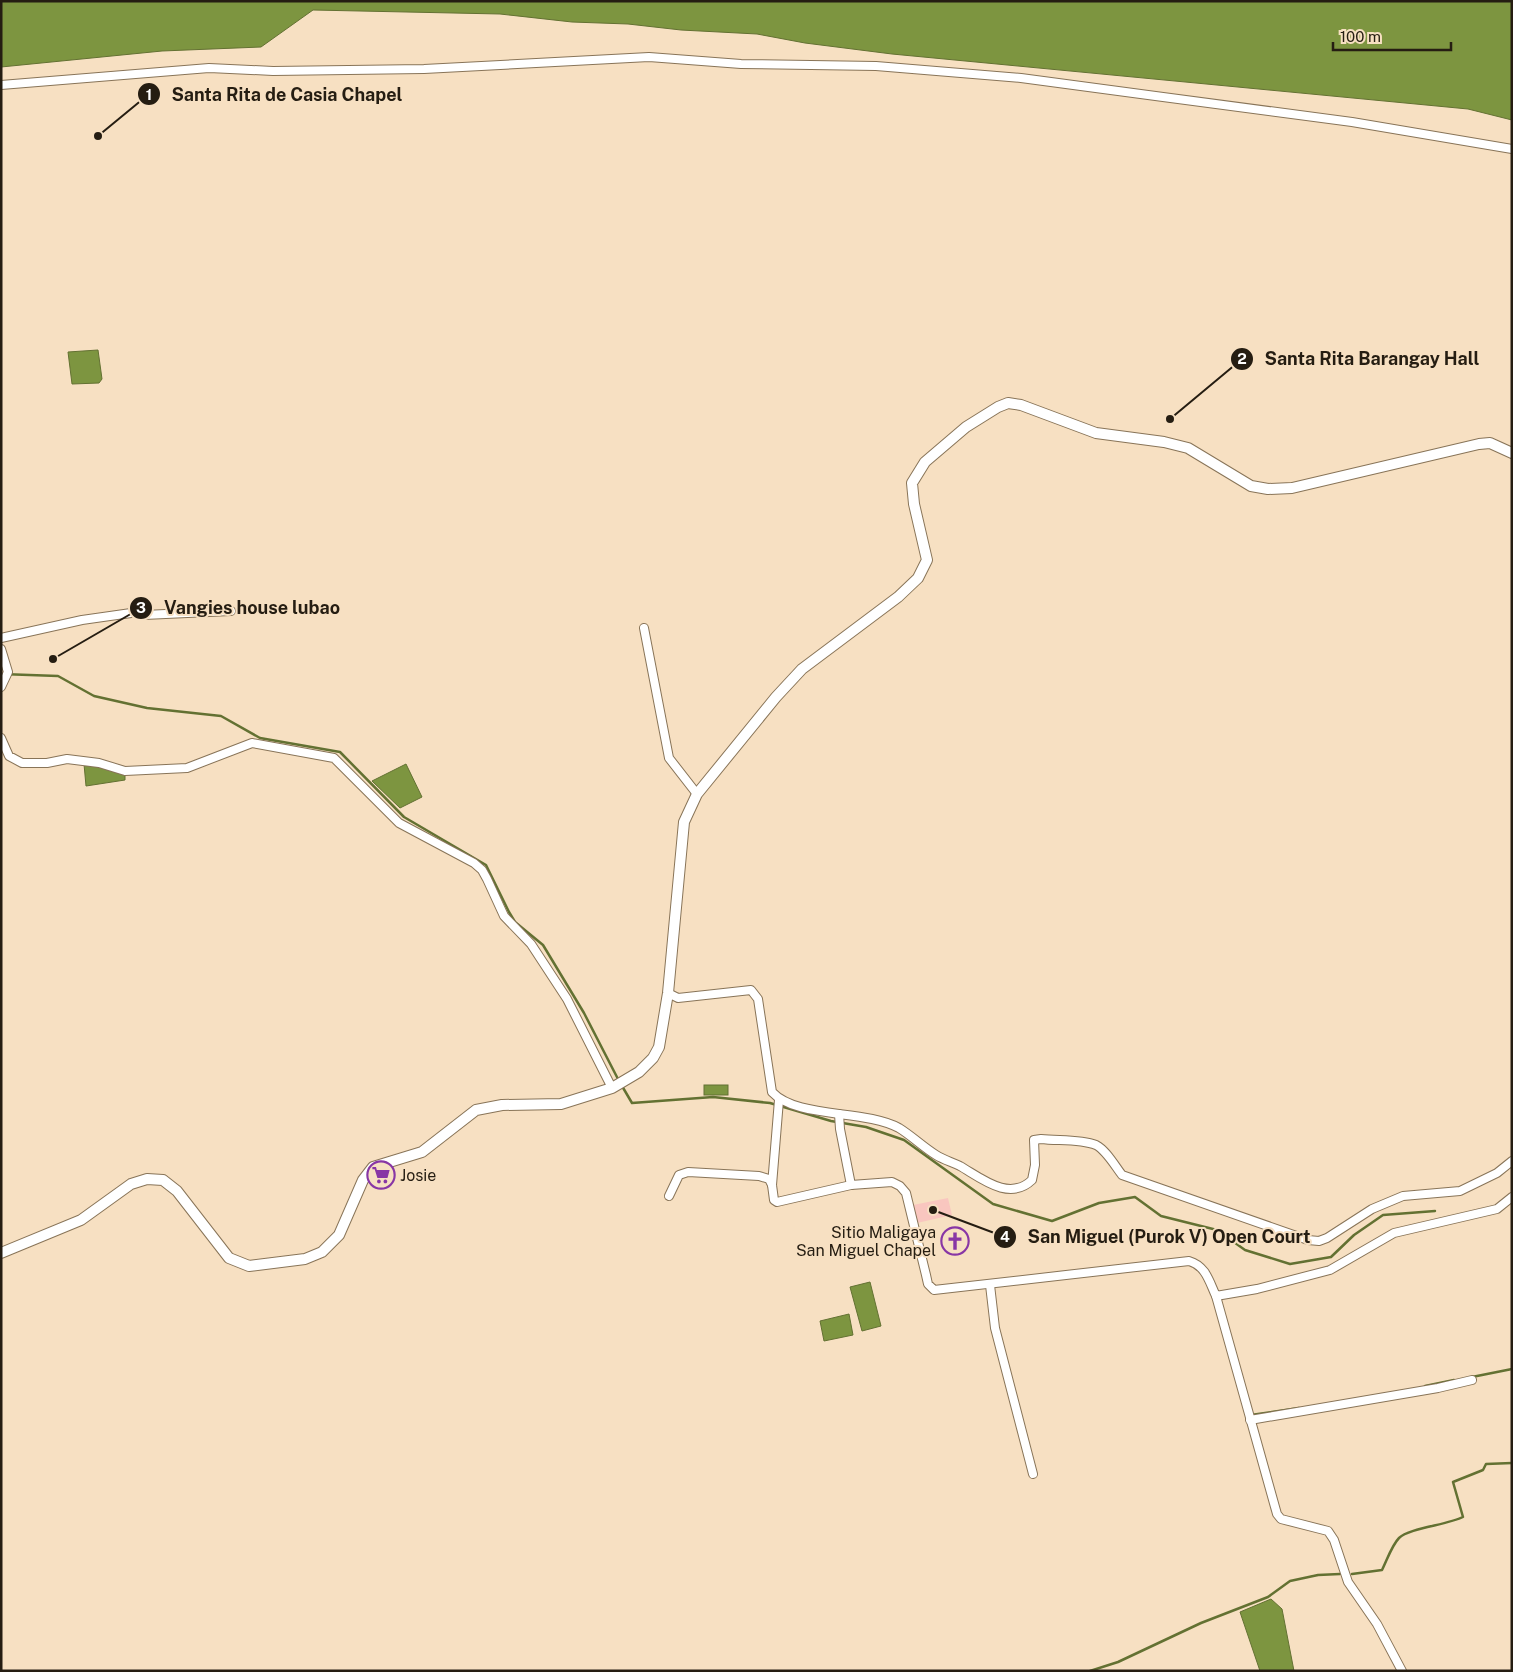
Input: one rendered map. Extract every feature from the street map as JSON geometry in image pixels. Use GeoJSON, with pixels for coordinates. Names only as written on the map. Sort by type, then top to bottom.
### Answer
{"type":"FeatureCollection","features":[{"type":"Feature","properties":{"kind":"street"},"geometry":{"type":"LineString","coordinates":[[1,85],[209,68],[273,71],[424,69],[649,57],[741,64],[876,66],[1021,78],[1153,95],[1352,122],[1512,149]]}},
{"type":"Feature","properties":{"kind":"street"},"geometry":{"type":"LineString","coordinates":[[1,1254],[81,1220],[131,1184],[147,1179],[163,1180],[177,1191],[229,1258],[249,1266],[305,1259],[322,1252],[339,1235],[356,1201],[363,1180],[373,1167],[422,1152],[476,1110],[502,1105],[561,1104],[612,1088],[639,1072],[654,1058],[659,1047],[668,993],[684,822],[697,794],[776,697],[802,669],[898,597],[918,578],[927,560],[914,504],[912,483],[925,462],[966,428],[998,406],[1008,403],[1021,405],[1096,433],[1164,442],[1188,448],[1251,486],[1268,489],[1292,488],[1479,444],[1490,443],[1512,453]]}},
{"type":"Feature","properties":{"kind":"street"},"geometry":{"type":"LineString","coordinates":[[1,638],[82,620],[138,612],[144,615],[231,611]]}},
{"type":"Feature","properties":{"kind":"street"},"geometry":{"type":"LineString","coordinates":[[644,628],[669,758],[697,794]]}},
{"type":"Feature","properties":{"kind":"street"},"geometry":{"type":"LineString","coordinates":[[1,649],[8,672],[1,687]]}},
{"type":"Feature","properties":{"kind":"street"},"geometry":{"type":"LineString","coordinates":[[1,738],[9,756],[22,763],[47,763],[66,759],[99,763],[125,771],[187,768],[252,743],[334,758],[399,823],[474,863],[482,870],[504,916],[531,944],[567,999],[612,1088]]}},
{"type":"Feature","properties":{"kind":"street"},"geometry":{"type":"LineString","coordinates":[[668,993],[678,998],[751,990],[758,999],[772,1092],[779,1100],[839,1121],[859,1115],[887,1122],[935,1154],[961,1167],[978,1179],[1004,1188],[1023,1187],[1032,1180],[1035,1166],[1032,1145],[1036,1139],[1097,1146],[1122,1174],[1308,1240],[1319,1241],[1372,1209],[1395,1199],[1403,1196],[1460,1191],[1497,1173],[1512,1161]]}},
{"type":"Feature","properties":{"kind":"street"},"geometry":{"type":"LineString","coordinates":[[779,1100],[772,1185],[772,1197],[776,1202],[851,1185],[892,1182],[900,1186],[906,1193],[928,1284],[934,1290],[1188,1261],[1198,1264],[1204,1271],[1216,1296],[1278,1514],[1281,1519],[1328,1531],[1334,1540],[1348,1582],[1377,1624],[1402,1671]]}},
{"type":"Feature","properties":{"kind":"street"},"geometry":{"type":"LineString","coordinates":[[839,1121],[851,1185]]}},
{"type":"Feature","properties":{"kind":"street"},"geometry":{"type":"LineString","coordinates":[[669,1196],[679,1175],[688,1172],[759,1176],[769,1179],[772,1185]]}},
{"type":"Feature","properties":{"kind":"street"},"geometry":{"type":"LineString","coordinates":[[1216,1296],[1257,1289],[1330,1270],[1394,1233],[1497,1209],[1512,1197]]}},
{"type":"Feature","properties":{"kind":"street"},"geometry":{"type":"LineString","coordinates":[[990,1285],[995,1328],[1033,1474]]}},
{"type":"Feature","properties":{"kind":"street"},"geometry":{"type":"LineString","coordinates":[[1250,1420],[1438,1388],[1472,1380]]}},
{"type":"Feature","properties":{"kind":"shaded area"},"geometry":{"type":"Polygon","coordinates":[[[1,1],[1512,1],[1512,120],[1468,109],[892,54],[805,43],[757,34],[681,30],[628,24],[572,22],[500,14],[313,10],[261,47],[162,51],[1,67],[1,1]]]}},
{"type":"Feature","properties":{"kind":"shaded area"},"geometry":{"type":"Polygon","coordinates":[[[98,350],[102,379],[99,383],[72,384],[68,352],[98,350]]]}},
{"type":"Feature","properties":{"kind":"shaded area"},"geometry":{"type":"Polygon","coordinates":[[[84,764],[98,765],[125,773],[125,780],[86,786],[84,764]]]}},
{"type":"Feature","properties":{"kind":"shaded area"},"geometry":{"type":"Polygon","coordinates":[[[406,764],[422,797],[400,808],[372,781],[406,764]]]}},
{"type":"Feature","properties":{"kind":"shaded area"},"geometry":{"type":"Polygon","coordinates":[[[704,1085],[728,1085],[728,1095],[704,1095],[704,1085]]]}},
{"type":"Feature","properties":{"kind":"shaded area"},"geometry":{"type":"Polygon","coordinates":[[[948,1198],[952,1215],[917,1223],[913,1205],[948,1198]]]}},
{"type":"Feature","properties":{"kind":"shaded area"},"geometry":{"type":"Polygon","coordinates":[[[870,1282],[881,1326],[862,1331],[850,1287],[870,1282]]]}},
{"type":"Feature","properties":{"kind":"shaded area"},"geometry":{"type":"Polygon","coordinates":[[[849,1314],[853,1335],[824,1341],[820,1321],[849,1314]]]}},
{"type":"Feature","properties":{"kind":"shaded area"},"geometry":{"type":"Polygon","coordinates":[[[1271,1599],[1282,1609],[1294,1671],[1260,1671],[1240,1612],[1271,1599]]]}},
{"type":"Feature","properties":{"kind":"waterway"},"geometry":{"type":"LineString","coordinates":[[1,674],[58,676],[94,696],[147,708],[221,716],[260,738],[340,752],[404,817],[486,865],[515,922],[543,945],[584,1013],[619,1081]]}},
{"type":"Feature","properties":{"kind":"waterway"},"geometry":{"type":"LineString","coordinates":[[622,1086],[632,1103],[713,1097],[770,1103],[831,1121],[866,1127],[904,1140],[993,1204],[1052,1221],[1099,1203],[1135,1197],[1161,1216],[1217,1230],[1245,1250],[1290,1264],[1331,1257],[1354,1235],[1383,1215],[1435,1211]]}},
{"type":"Feature","properties":{"kind":"waterway"},"geometry":{"type":"LineString","coordinates":[[1472,1377],[1512,1369]]}},
{"type":"Feature","properties":{"kind":"waterway"},"geometry":{"type":"LineString","coordinates":[[1425,1386],[1454,1380]]}},
{"type":"Feature","properties":{"kind":"waterway"},"geometry":{"type":"LineString","coordinates":[[1251,1415],[1299,1408]]}},
{"type":"Feature","properties":{"kind":"waterway"},"geometry":{"type":"LineString","coordinates":[[1352,1574],[1382,1570],[1394,1545],[1404,1535],[1463,1517],[1453,1482],[1483,1470],[1486,1464],[1512,1463]]}},
{"type":"Feature","properties":{"kind":"waterway"},"geometry":{"type":"LineString","coordinates":[[1090,1671],[1118,1662],[1201,1623],[1268,1597],[1290,1581],[1318,1575],[1340,1574]]}},
{"type":"Feature","properties":{"kind":"place","name":"Santa Rita de Casia Chapel"},"geometry":{"type":"Point","coordinates":[98,136]}},
{"type":"Feature","properties":{"kind":"place","name":"Santa Rita Barangay Hall"},"geometry":{"type":"Point","coordinates":[1170,419]}},
{"type":"Feature","properties":{"kind":"place","name":"Vangies house lubao"},"geometry":{"type":"Point","coordinates":[53,659]}},
{"type":"Feature","properties":{"kind":"place","name":"Josie"},"geometry":{"type":"Point","coordinates":[381,1175]}},
{"type":"Feature","properties":{"kind":"place","name":"San Miguel (Purok V) Open Court"},"geometry":{"type":"Point","coordinates":[933,1210]}},
{"type":"Feature","properties":{"kind":"place","name":"Sitio Maligaya San Miguel Chapel"},"geometry":{"type":"Point","coordinates":[955,1241]}}]}
